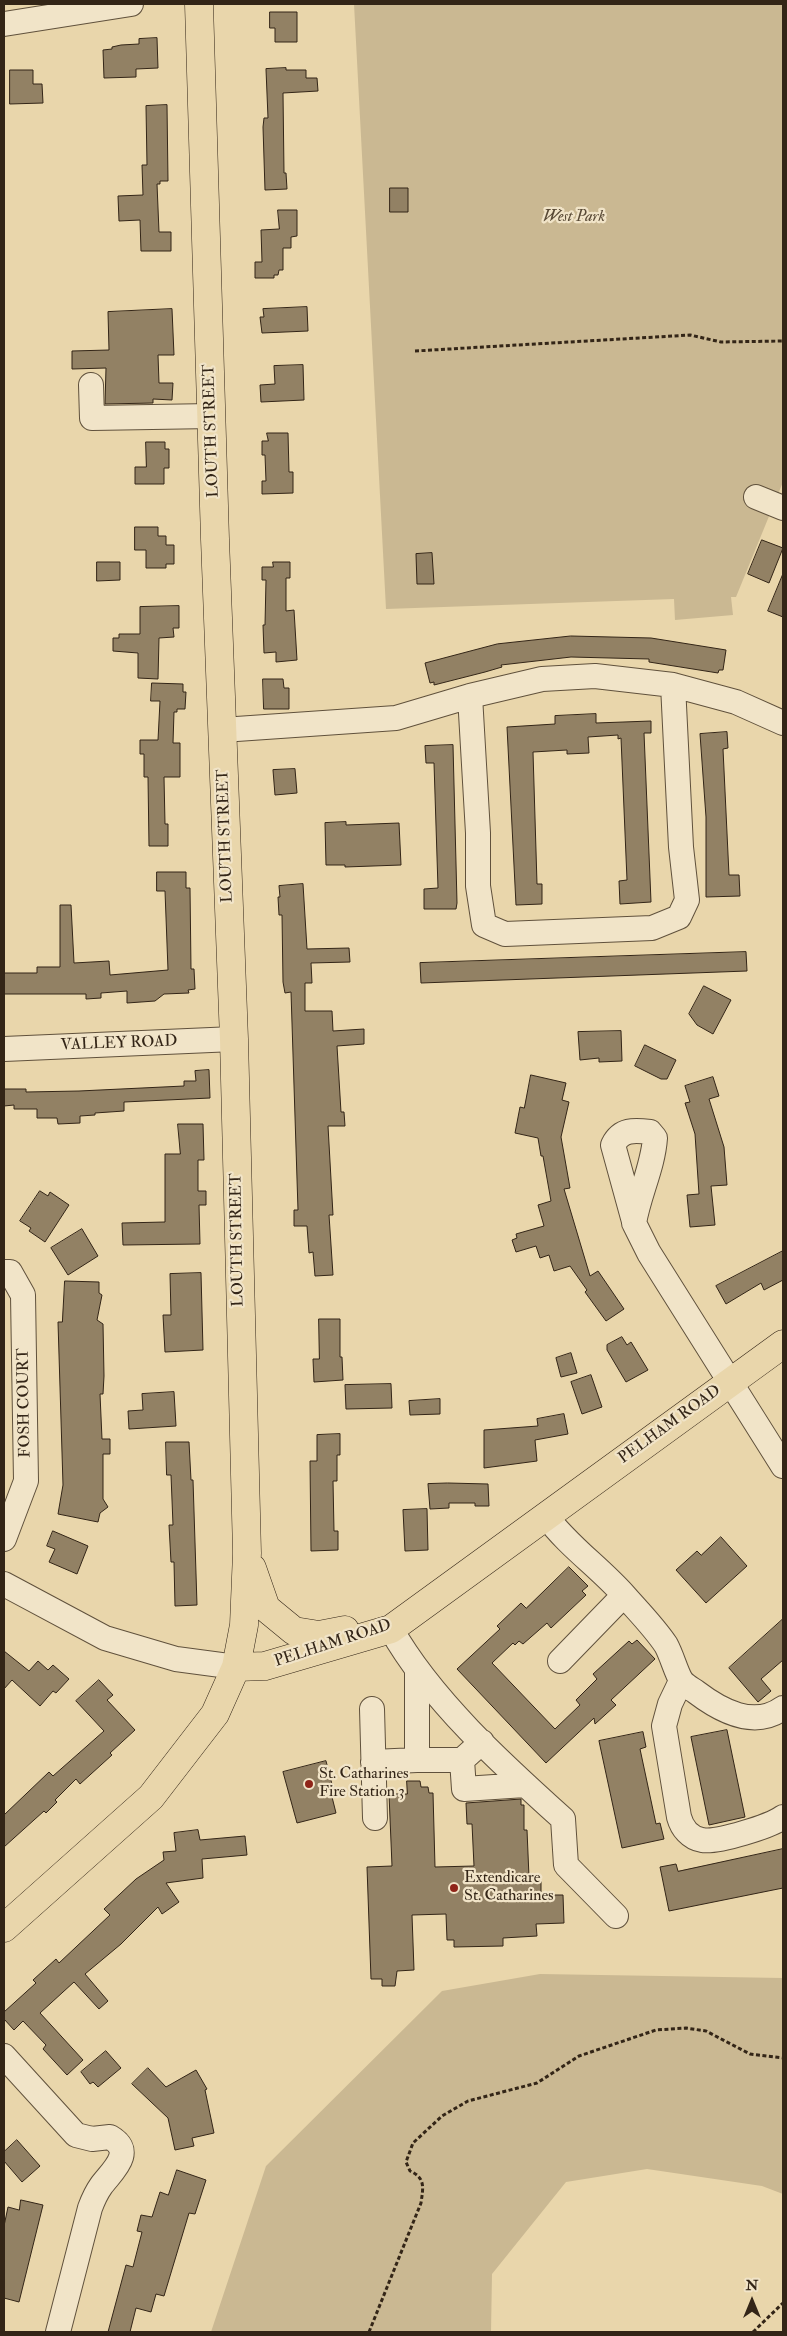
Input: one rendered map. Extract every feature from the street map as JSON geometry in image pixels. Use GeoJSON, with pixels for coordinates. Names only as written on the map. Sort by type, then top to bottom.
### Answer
{"type":"FeatureCollection","features":[{"type":"Feature","properties":{"kind":"main road","name":"LOUTH STREET"},"geometry":{"type":"LineString","coordinates":[[200,4],[222,730],[234,1039],[247,1552],[244,1625],[236,1667]]}},
{"type":"Feature","properties":{"kind":"main road","name":"PELHAM ROAD"},"geometry":{"type":"LineString","coordinates":[[236,1667],[265,1666],[391,1629],[729,1381],[783,1344]]}},
{"type":"Feature","properties":{"kind":"main road"},"geometry":{"type":"LineString","coordinates":[[247,1552],[266,1608],[294,1631],[319,1635],[355,1628],[391,1629]]}},
{"type":"Feature","properties":{"kind":"main road"},"geometry":{"type":"LineString","coordinates":[[4,1928],[152,1797],[215,1714],[236,1667]]}},
{"type":"Feature","properties":{"kind":"street"},"geometry":{"type":"LineString","coordinates":[[4,24],[131,4]]}},
{"type":"Feature","properties":{"kind":"street"},"geometry":{"type":"LineString","coordinates":[[92,385],[92,418],[212,416]]}},
{"type":"Feature","properties":{"kind":"street"},"geometry":{"type":"LineString","coordinates":[[756,496],[783,508]]}},
{"type":"Feature","properties":{"kind":"street"},"geometry":{"type":"LineString","coordinates":[[222,730],[396,718],[470,696],[542,679],[595,676],[673,685],[736,702],[783,723]]}},
{"type":"Feature","properties":{"kind":"street"},"geometry":{"type":"LineString","coordinates":[[470,696],[478,833],[478,886],[484,925],[505,934],[652,928],[679,917],[687,900],[677,786],[673,685]]}},
{"type":"Feature","properties":{"kind":"street","name":"VALLEY ROAD"},"geometry":{"type":"LineString","coordinates":[[4,1048],[234,1039]]}},
{"type":"Feature","properties":{"kind":"street"},"geometry":{"type":"LineString","coordinates":[[634,1223],[649,1253],[783,1466]]}},
{"type":"Feature","properties":{"kind":"street","name":"FOSH COURT"},"geometry":{"type":"LineString","coordinates":[[4,1272],[10,1272],[23,1296],[26,1481],[4,1539]]}},
{"type":"Feature","properties":{"kind":"street"},"geometry":{"type":"LineString","coordinates":[[546,1516],[559,1534],[624,1595],[666,1646],[681,1680],[712,1704],[732,1714],[766,1716],[776,1713],[783,1708]]}},
{"type":"Feature","properties":{"kind":"street"},"geometry":{"type":"LineString","coordinates":[[4,1584],[105,1638],[176,1659],[236,1667]]}},
{"type":"Feature","properties":{"kind":"street"},"geometry":{"type":"LineString","coordinates":[[560,1661],[624,1595]]}},
{"type":"Feature","properties":{"kind":"street"},"geometry":{"type":"LineString","coordinates":[[391,1629],[417,1671],[482,1742],[525,1785],[563,1819],[566,1865],[616,1916]]}},
{"type":"Feature","properties":{"kind":"street"},"geometry":{"type":"LineString","coordinates":[[417,1671],[417,1760]]}},
{"type":"Feature","properties":{"kind":"street"},"geometry":{"type":"LineString","coordinates":[[681,1680],[670,1704],[664,1726],[679,1817],[683,1827],[692,1836],[711,1840],[768,1826],[783,1817]]}},
{"type":"Feature","properties":{"kind":"street"},"geometry":{"type":"LineString","coordinates":[[372,1709],[375,1818]]}},
{"type":"Feature","properties":{"kind":"street"},"geometry":{"type":"LineString","coordinates":[[373,1762],[462,1760],[482,1742]]}},
{"type":"Feature","properties":{"kind":"street"},"geometry":{"type":"LineString","coordinates":[[462,1760],[464,1789],[525,1785]]}},
{"type":"Feature","properties":{"kind":"street"},"geometry":{"type":"LineString","coordinates":[[4,2056],[76,2136],[92,2139],[110,2137],[118,2143],[122,2152],[119,2162],[96,2193],[90,2208],[58,2332]]}},
{"type":"Feature","properties":{"kind":"path"},"geometry":{"type":"LineString","coordinates":[[415,351],[690,335],[721,342],[783,341]]}},
{"type":"Feature","properties":{"kind":"path"},"geometry":{"type":"LineString","coordinates":[[369,2332],[421,2203],[424,2184],[419,2175],[410,2171],[406,2162],[413,2143],[442,2116],[468,2100],[537,2083],[579,2056],[656,2030],[686,2028],[706,2032],[750,2054],[783,2058]]}},
{"type":"Feature","properties":{"kind":"path"},"geometry":{"type":"LineString","coordinates":[[754,2332],[783,2303]]}},
{"type":"Feature","properties":{"kind":"green space","name":"West Park"},"geometry":{"type":"Polygon","coordinates":[[[354,4],[783,4],[783,482],[736,597],[731,597],[733,615],[675,620],[674,599],[386,609],[354,4]]]}},
{"type":"Feature","properties":{"kind":"green space"},"geometry":{"type":"Polygon","coordinates":[[[540,1974],[783,1978],[783,2194],[762,2186],[647,2169],[566,2182],[492,2274],[491,2332],[211,2332],[266,2166],[442,1991],[540,1974]]]}},
{"type":"Feature","properties":{"kind":"building"},"geometry":{"type":"Polygon","coordinates":[[[270,12],[297,12],[297,42],[275,42],[275,28],[270,28],[270,12]]]}},
{"type":"Feature","properties":{"kind":"building"},"geometry":{"type":"Polygon","coordinates":[[[157,38],[158,68],[136,69],[136,77],[104,78],[103,50],[121,45],[139,44],[139,39],[157,38]]]}},
{"type":"Feature","properties":{"kind":"building"},"geometry":{"type":"Polygon","coordinates":[[[286,68],[286,70],[306,70],[306,78],[317,78],[318,91],[283,93],[284,173],[286,173],[287,189],[265,190],[263,127],[264,118],[268,118],[266,69],[286,68]]]}},
{"type":"Feature","properties":{"kind":"building"},"geometry":{"type":"Polygon","coordinates":[[[10,70],[33,70],[33,84],[42,84],[43,103],[10,104],[10,70]]]}},
{"type":"Feature","properties":{"kind":"building"},"geometry":{"type":"Polygon","coordinates":[[[167,105],[168,181],[160,181],[160,184],[157,184],[159,232],[171,232],[171,251],[141,251],[140,220],[119,221],[118,196],[143,195],[142,165],[147,165],[146,106],[167,105]]]}},
{"type":"Feature","properties":{"kind":"building"},"geometry":{"type":"Polygon","coordinates":[[[390,188],[408,188],[408,212],[390,212],[390,188]]]}},
{"type":"Feature","properties":{"kind":"building"},"geometry":{"type":"Polygon","coordinates":[[[278,210],[297,210],[297,236],[291,237],[291,248],[283,248],[283,270],[279,270],[278,275],[274,275],[274,278],[255,278],[255,262],[262,262],[261,230],[279,229],[278,210]]]}},
{"type":"Feature","properties":{"kind":"building"},"geometry":{"type":"Polygon","coordinates":[[[307,307],[308,331],[262,333],[260,317],[264,317],[263,309],[307,307]]]}},
{"type":"Feature","properties":{"kind":"building"},"geometry":{"type":"Polygon","coordinates":[[[172,309],[174,355],[158,355],[159,383],[173,383],[172,400],[153,399],[153,403],[105,404],[106,368],[72,369],[72,351],[109,350],[108,312],[172,309]]]}},
{"type":"Feature","properties":{"kind":"building"},"geometry":{"type":"Polygon","coordinates":[[[303,365],[304,400],[261,402],[260,385],[275,384],[274,366],[303,365]]]}},
{"type":"Feature","properties":{"kind":"building"},"geometry":{"type":"Polygon","coordinates":[[[267,433],[288,433],[289,472],[293,472],[293,493],[262,494],[262,481],[266,481],[265,455],[262,455],[262,441],[268,441],[267,433]]]}},
{"type":"Feature","properties":{"kind":"building"},"geometry":{"type":"Polygon","coordinates":[[[146,442],[165,442],[165,449],[169,449],[169,468],[164,468],[164,484],[135,484],[135,467],[146,467],[146,442]]]}},
{"type":"Feature","properties":{"kind":"building"},"geometry":{"type":"Polygon","coordinates":[[[135,527],[158,527],[158,536],[166,536],[166,545],[174,545],[174,564],[166,564],[166,568],[146,568],[146,550],[135,550],[135,527]]]}},
{"type":"Feature","properties":{"kind":"building"},"geometry":{"type":"Polygon","coordinates":[[[762,540],[783,548],[769,583],[748,574],[762,540]]]}},
{"type":"Feature","properties":{"kind":"building"},"geometry":{"type":"Polygon","coordinates":[[[432,553],[434,584],[417,584],[416,554],[432,553]]]}},
{"type":"Feature","properties":{"kind":"building"},"geometry":{"type":"Polygon","coordinates":[[[97,562],[120,562],[120,580],[97,581],[97,562]]]}},
{"type":"Feature","properties":{"kind":"building"},"geometry":{"type":"Polygon","coordinates":[[[273,562],[290,562],[290,578],[286,578],[286,611],[294,610],[297,660],[276,662],[276,652],[264,653],[263,625],[265,625],[266,580],[262,580],[262,567],[273,567],[273,562]]]}},
{"type":"Feature","properties":{"kind":"building"},"geometry":{"type":"Polygon","coordinates":[[[783,574],[783,617],[768,611],[783,574]]]}},
{"type":"Feature","properties":{"kind":"building"},"geometry":{"type":"Polygon","coordinates":[[[179,606],[179,628],[173,628],[174,637],[159,638],[158,679],[138,678],[138,653],[113,651],[113,638],[119,638],[119,634],[140,634],[140,607],[179,606]]]}},
{"type":"Feature","properties":{"kind":"building"},"geometry":{"type":"Polygon","coordinates":[[[571,636],[651,638],[726,650],[723,670],[719,670],[718,673],[649,662],[649,659],[571,657],[501,665],[502,667],[434,685],[434,682],[430,683],[425,663],[497,644],[571,636]]]}},
{"type":"Feature","properties":{"kind":"building"},"geometry":{"type":"Polygon","coordinates":[[[263,679],[283,679],[284,688],[289,688],[289,709],[264,709],[263,679]]]}},
{"type":"Feature","properties":{"kind":"building"},"geometry":{"type":"Polygon","coordinates":[[[152,683],[183,684],[183,692],[186,692],[185,709],[177,709],[177,712],[174,712],[173,743],[180,743],[180,777],[164,777],[165,824],[168,824],[168,846],[149,846],[148,777],[144,777],[144,754],[140,754],[140,740],[158,740],[160,701],[151,701],[152,683]]]}},
{"type":"Feature","properties":{"kind":"building"},"geometry":{"type":"Polygon","coordinates":[[[596,714],[596,723],[651,721],[651,733],[644,733],[651,902],[620,904],[619,881],[627,880],[621,738],[618,739],[618,735],[588,737],[589,753],[567,754],[567,750],[533,752],[537,884],[542,884],[542,904],[516,905],[507,727],[555,724],[555,716],[596,714]]]}},
{"type":"Feature","properties":{"kind":"building"},"geometry":{"type":"Polygon","coordinates":[[[727,732],[728,748],[723,749],[729,875],[739,875],[740,896],[706,897],[706,817],[700,734],[727,732]]]}},
{"type":"Feature","properties":{"kind":"building"},"geometry":{"type":"Polygon","coordinates":[[[453,745],[456,909],[424,909],[424,889],[438,888],[434,763],[426,763],[425,746],[453,745]]]}},
{"type":"Feature","properties":{"kind":"building"},"geometry":{"type":"Polygon","coordinates":[[[295,769],[297,793],[275,795],[273,770],[295,769]]]}},
{"type":"Feature","properties":{"kind":"building"},"geometry":{"type":"Polygon","coordinates":[[[346,822],[346,825],[399,823],[401,865],[345,867],[345,865],[326,865],[325,823],[346,822]]]}},
{"type":"Feature","properties":{"kind":"building"},"geometry":{"type":"Polygon","coordinates":[[[157,872],[186,872],[186,888],[190,888],[191,969],[194,969],[195,989],[188,990],[189,993],[164,994],[155,1001],[127,1003],[127,991],[101,993],[101,998],[86,999],[86,994],[4,994],[4,973],[37,973],[37,967],[60,967],[60,905],[71,905],[74,963],[109,961],[110,975],[168,970],[165,891],[157,891],[157,872]]]}},
{"type":"Feature","properties":{"kind":"building"},"geometry":{"type":"Polygon","coordinates":[[[303,884],[307,949],[349,948],[350,962],[311,963],[312,983],[305,983],[305,1011],[332,1011],[333,1031],[364,1029],[364,1044],[337,1046],[341,1112],[344,1112],[345,1126],[328,1126],[333,1215],[329,1215],[333,1275],[315,1276],[313,1252],[309,1253],[307,1226],[294,1226],[294,1210],[298,1210],[291,992],[285,993],[283,982],[282,915],[279,915],[278,897],[280,897],[279,886],[303,884]]]}},
{"type":"Feature","properties":{"kind":"building"},"geometry":{"type":"Polygon","coordinates":[[[746,952],[747,971],[421,983],[420,963],[746,952]]]}},
{"type":"Feature","properties":{"kind":"building"},"geometry":{"type":"Polygon","coordinates":[[[704,986],[731,1000],[713,1034],[697,1025],[689,1014],[704,986]]]}},
{"type":"Feature","properties":{"kind":"building"},"geometry":{"type":"Polygon","coordinates":[[[621,1031],[622,1061],[599,1062],[599,1058],[580,1060],[578,1032],[621,1031]]]}},
{"type":"Feature","properties":{"kind":"building"},"geometry":{"type":"Polygon","coordinates":[[[645,1045],[676,1060],[667,1079],[661,1079],[635,1066],[645,1045]]]}},
{"type":"Feature","properties":{"kind":"building"},"geometry":{"type":"Polygon","coordinates":[[[209,1070],[210,1098],[124,1102],[124,1111],[80,1116],[80,1123],[58,1124],[57,1118],[37,1118],[37,1109],[14,1109],[14,1105],[4,1106],[4,1089],[26,1089],[26,1092],[184,1086],[184,1081],[196,1081],[195,1071],[209,1070]]]}},
{"type":"Feature","properties":{"kind":"building"},"geometry":{"type":"Polygon","coordinates":[[[531,1075],[566,1083],[562,1100],[569,1102],[561,1137],[570,1188],[564,1189],[590,1276],[598,1271],[624,1309],[606,1321],[585,1292],[587,1290],[570,1266],[554,1271],[549,1255],[540,1258],[536,1246],[516,1252],[512,1240],[517,1238],[516,1234],[544,1226],[538,1205],[551,1201],[538,1138],[515,1133],[520,1107],[524,1108],[531,1075]]]}},
{"type":"Feature","properties":{"kind":"building"},"geometry":{"type":"Polygon","coordinates":[[[713,1077],[719,1096],[709,1099],[724,1147],[727,1185],[711,1186],[715,1225],[690,1227],[687,1195],[699,1194],[695,1134],[685,1103],[690,1102],[685,1086],[713,1077]]]}},
{"type":"Feature","properties":{"kind":"building"},"geometry":{"type":"Polygon","coordinates":[[[178,1124],[203,1124],[204,1160],[198,1160],[198,1191],[206,1191],[206,1205],[199,1205],[200,1244],[123,1245],[122,1223],[165,1222],[165,1154],[180,1154],[178,1124]]]}},
{"type":"Feature","properties":{"kind":"building"},"geometry":{"type":"Polygon","coordinates":[[[40,1191],[48,1196],[50,1192],[69,1205],[45,1242],[29,1231],[31,1228],[20,1221],[40,1191]]]}},
{"type":"Feature","properties":{"kind":"building"},"geometry":{"type":"Polygon","coordinates":[[[82,1229],[98,1256],[68,1275],[51,1248],[82,1229]]]}},
{"type":"Feature","properties":{"kind":"building"},"geometry":{"type":"Polygon","coordinates":[[[783,1251],[783,1280],[764,1290],[761,1283],[726,1304],[716,1286],[783,1251]]]}},
{"type":"Feature","properties":{"kind":"building"},"geometry":{"type":"Polygon","coordinates":[[[201,1273],[203,1350],[165,1352],[163,1315],[171,1315],[170,1274],[201,1273]]]}},
{"type":"Feature","properties":{"kind":"building"},"geometry":{"type":"Polygon","coordinates":[[[65,1281],[99,1282],[99,1293],[102,1295],[97,1320],[103,1324],[104,1376],[103,1394],[100,1394],[102,1439],[110,1439],[110,1454],[103,1454],[103,1499],[108,1507],[100,1513],[98,1522],[58,1514],[63,1485],[58,1322],[62,1322],[65,1281]]]}},
{"type":"Feature","properties":{"kind":"building"},"geometry":{"type":"Polygon","coordinates":[[[319,1319],[340,1319],[340,1357],[342,1357],[343,1380],[314,1382],[313,1359],[319,1359],[319,1319]]]}},
{"type":"Feature","properties":{"kind":"building"},"geometry":{"type":"Polygon","coordinates":[[[622,1337],[627,1345],[631,1342],[648,1370],[626,1382],[607,1350],[607,1345],[622,1337]]]}},
{"type":"Feature","properties":{"kind":"building"},"geometry":{"type":"Polygon","coordinates":[[[571,1353],[577,1373],[561,1377],[556,1358],[571,1353]]]}},
{"type":"Feature","properties":{"kind":"building"},"geometry":{"type":"Polygon","coordinates":[[[591,1375],[602,1407],[582,1414],[571,1382],[591,1375]]]}},
{"type":"Feature","properties":{"kind":"building"},"geometry":{"type":"Polygon","coordinates":[[[391,1384],[392,1408],[346,1409],[345,1385],[391,1384]]]}},
{"type":"Feature","properties":{"kind":"building"},"geometry":{"type":"Polygon","coordinates":[[[174,1392],[176,1426],[129,1429],[128,1411],[143,1410],[142,1394],[174,1392]]]}},
{"type":"Feature","properties":{"kind":"building"},"geometry":{"type":"Polygon","coordinates":[[[440,1399],[440,1414],[410,1415],[409,1401],[440,1399]]]}},
{"type":"Feature","properties":{"kind":"building"},"geometry":{"type":"Polygon","coordinates":[[[564,1414],[568,1434],[535,1440],[537,1461],[484,1468],[484,1430],[538,1426],[537,1419],[564,1414]]]}},
{"type":"Feature","properties":{"kind":"building"},"geometry":{"type":"Polygon","coordinates":[[[340,1434],[340,1455],[337,1455],[337,1481],[333,1481],[334,1531],[338,1531],[338,1550],[311,1551],[310,1461],[317,1461],[317,1435],[340,1434]]]}},
{"type":"Feature","properties":{"kind":"building"},"geometry":{"type":"Polygon","coordinates":[[[166,1442],[189,1442],[191,1480],[193,1480],[197,1605],[175,1606],[174,1562],[171,1562],[169,1525],[173,1525],[171,1475],[167,1475],[166,1442]]]}},
{"type":"Feature","properties":{"kind":"building"},"geometry":{"type":"Polygon","coordinates":[[[428,1484],[488,1484],[489,1506],[475,1506],[475,1503],[449,1503],[449,1508],[430,1509],[428,1484]]]}},
{"type":"Feature","properties":{"kind":"building"},"geometry":{"type":"Polygon","coordinates":[[[427,1509],[428,1550],[405,1551],[403,1510],[427,1509]]]}},
{"type":"Feature","properties":{"kind":"building"},"geometry":{"type":"Polygon","coordinates":[[[53,1531],[88,1546],[77,1574],[49,1562],[55,1549],[47,1546],[53,1531]]]}},
{"type":"Feature","properties":{"kind":"building"},"geometry":{"type":"Polygon","coordinates":[[[721,1537],[747,1566],[706,1603],[676,1570],[697,1551],[701,1555],[721,1537]]]}},
{"type":"Feature","properties":{"kind":"building"},"geometry":{"type":"Polygon","coordinates":[[[569,1567],[588,1586],[582,1591],[586,1595],[551,1628],[547,1623],[523,1644],[519,1641],[515,1645],[513,1643],[492,1663],[555,1729],[580,1705],[576,1700],[597,1679],[593,1674],[629,1641],[632,1644],[637,1640],[655,1659],[611,1700],[616,1705],[595,1724],[594,1718],[546,1763],[457,1669],[500,1629],[497,1626],[521,1603],[526,1608],[569,1567]]]}},
{"type":"Feature","properties":{"kind":"building"},"geometry":{"type":"Polygon","coordinates":[[[783,1619],[783,1660],[761,1679],[771,1691],[758,1702],[729,1668],[783,1619]]]}},
{"type":"Feature","properties":{"kind":"building"},"geometry":{"type":"Polygon","coordinates":[[[4,1651],[29,1671],[38,1661],[48,1670],[53,1665],[69,1679],[56,1693],[53,1691],[40,1706],[12,1680],[4,1689],[4,1651]]]}},
{"type":"Feature","properties":{"kind":"building"},"geometry":{"type":"Polygon","coordinates":[[[99,1680],[113,1695],[107,1700],[135,1730],[110,1753],[112,1755],[80,1784],[76,1779],[55,1800],[57,1802],[46,1813],[44,1811],[4,1847],[4,1815],[49,1772],[53,1776],[104,1731],[76,1701],[99,1680]]]}},
{"type":"Feature","properties":{"kind":"building"},"geometry":{"type":"Polygon","coordinates":[[[727,1730],[745,1817],[709,1825],[691,1737],[727,1730]]]}},
{"type":"Feature","properties":{"kind":"building"},"geometry":{"type":"Polygon","coordinates":[[[643,1732],[646,1747],[640,1749],[656,1824],[660,1823],[664,1839],[622,1848],[599,1741],[643,1732]]]}},
{"type":"Feature","properties":{"kind":"building","name":"St. Catharines Fire Station 3"},"geometry":{"type":"Polygon","coordinates":[[[326,1761],[335,1796],[332,1797],[336,1813],[297,1823],[283,1772],[326,1761]]]}},
{"type":"Feature","properties":{"kind":"building","name":"Extendicare St. Catharines"},"geometry":{"type":"Polygon","coordinates":[[[407,1781],[420,1781],[421,1787],[428,1787],[429,1793],[433,1793],[435,1867],[474,1866],[472,1824],[467,1824],[466,1803],[521,1799],[521,1805],[524,1805],[524,1830],[527,1830],[529,1877],[534,1877],[534,1882],[541,1881],[541,1895],[563,1895],[564,1923],[536,1924],[537,1936],[503,1938],[503,1946],[454,1947],[454,1940],[447,1940],[446,1914],[412,1915],[414,1970],[397,1971],[395,1986],[382,1986],[382,1979],[371,1979],[367,1867],[392,1866],[389,1794],[407,1794],[407,1781]]]}},
{"type":"Feature","properties":{"kind":"building"},"geometry":{"type":"Polygon","coordinates":[[[198,1830],[200,1840],[245,1836],[247,1855],[202,1859],[203,1878],[166,1883],[179,1902],[162,1914],[158,1907],[121,1944],[85,1974],[108,2001],[99,2009],[74,1982],[40,2013],[83,2060],[67,2075],[43,2049],[46,2045],[23,2021],[14,2030],[4,2019],[4,2012],[36,1983],[33,1980],[56,1959],[59,1963],[110,1915],[104,1909],[136,1879],[164,1860],[163,1852],[176,1851],[174,1833],[198,1830]]]}},
{"type":"Feature","properties":{"kind":"building"},"geometry":{"type":"Polygon","coordinates":[[[783,1849],[783,1888],[669,1911],[660,1867],[676,1864],[678,1871],[783,1849]]]}},
{"type":"Feature","properties":{"kind":"building"},"geometry":{"type":"Polygon","coordinates":[[[106,2051],[121,2068],[98,2087],[93,2082],[90,2084],[81,2072],[106,2051]]]}},
{"type":"Feature","properties":{"kind":"building"},"geometry":{"type":"Polygon","coordinates":[[[148,2068],[166,2087],[196,2070],[207,2089],[205,2090],[214,2133],[192,2138],[194,2146],[175,2150],[168,2118],[132,2084],[148,2068]]]}},
{"type":"Feature","properties":{"kind":"building"},"geometry":{"type":"Polygon","coordinates":[[[17,2140],[40,2166],[22,2182],[4,2161],[4,2152],[17,2140]]]}},
{"type":"Feature","properties":{"kind":"building"},"geometry":{"type":"Polygon","coordinates":[[[177,2170],[206,2180],[195,2214],[189,2213],[164,2296],[156,2294],[151,2312],[136,2308],[130,2332],[108,2332],[126,2265],[133,2267],[142,2232],[137,2231],[141,2215],[152,2217],[160,2192],[168,2195],[177,2170]]]}},
{"type":"Feature","properties":{"kind":"building"},"geometry":{"type":"Polygon","coordinates":[[[21,2200],[43,2205],[19,2302],[4,2298],[4,2226],[8,2207],[19,2210],[21,2200]]]}},
{"type":"Feature","properties":{"kind":"place","name":"St. Catharines Fire Station 3"},"geometry":{"type":"Point","coordinates":[309,1784]}},
{"type":"Feature","properties":{"kind":"place","name":"Extendicare St. Catharines"},"geometry":{"type":"Point","coordinates":[454,1888]}}]}
